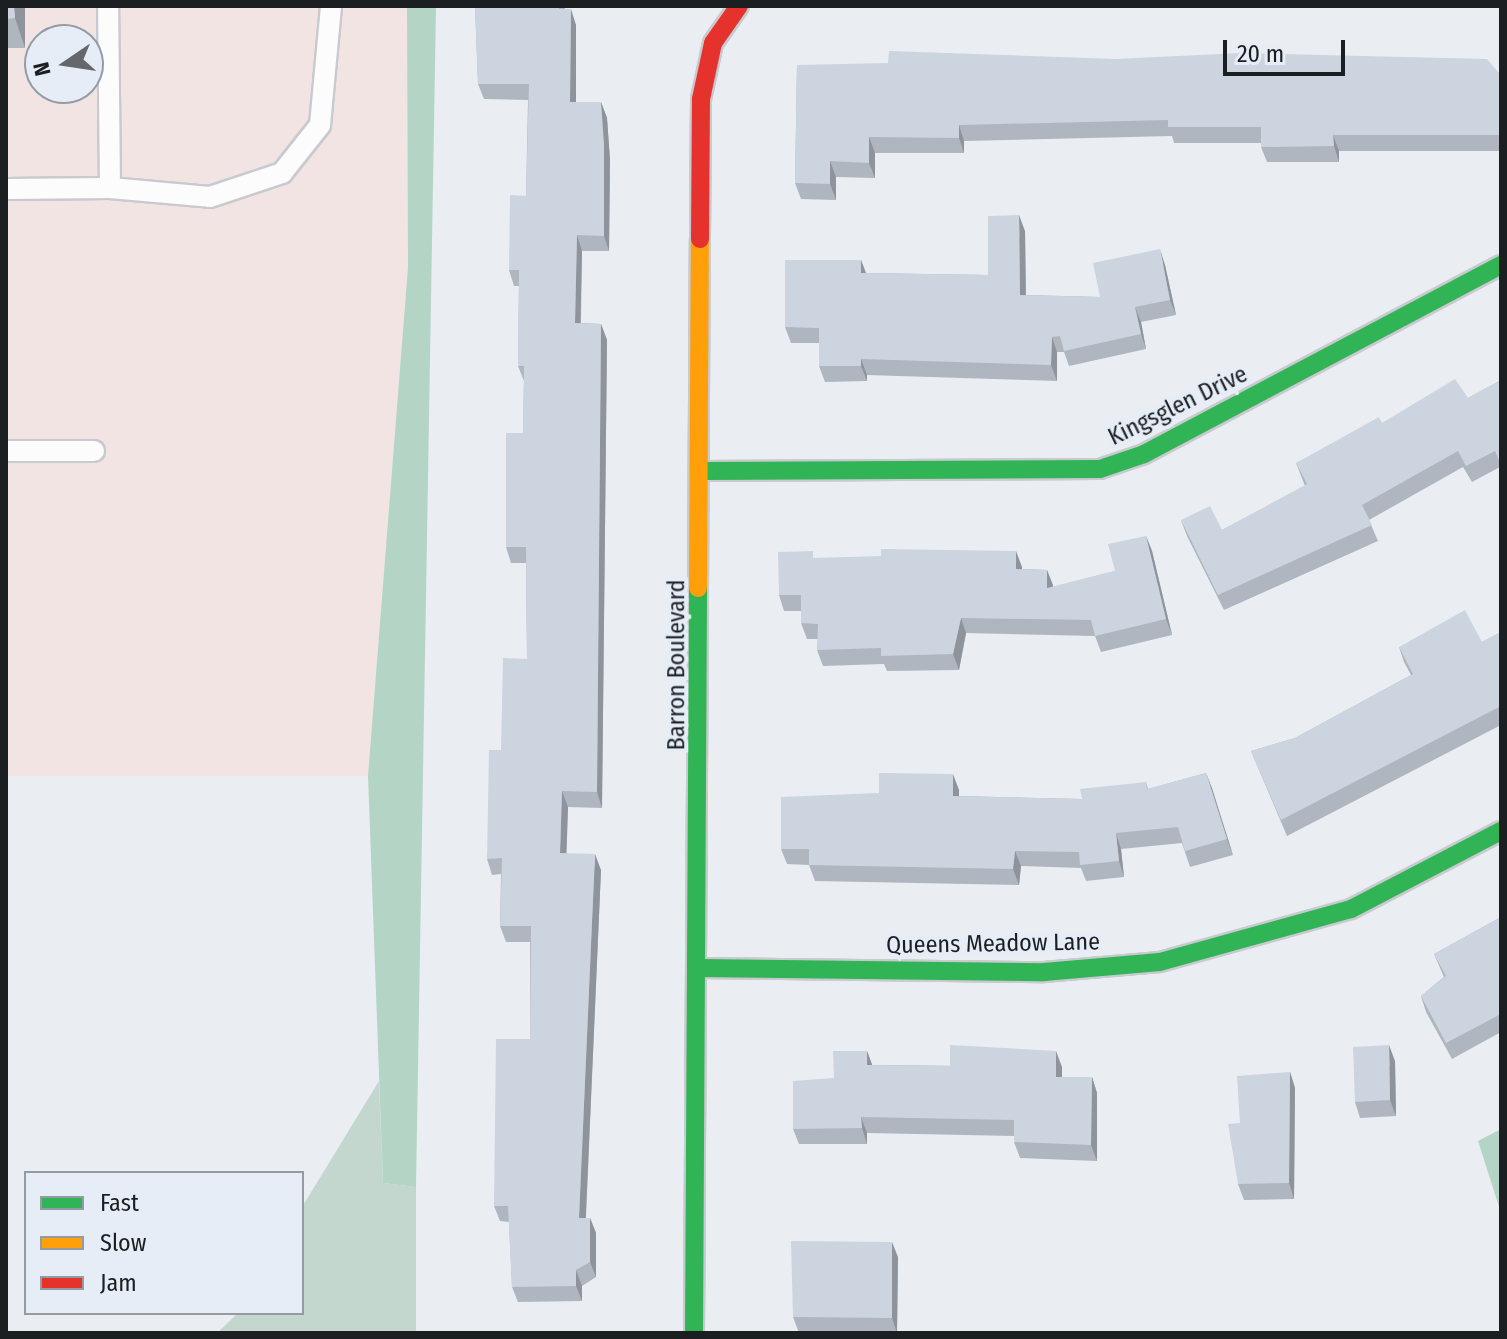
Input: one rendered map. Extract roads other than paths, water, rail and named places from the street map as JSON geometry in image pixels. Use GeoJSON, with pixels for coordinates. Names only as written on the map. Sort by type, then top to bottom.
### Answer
{"type":"FeatureCollection","features":[{"type":"Feature","properties":{"kind":"street","name":"Barron Boulevard"},"geometry":{"type":"LineString","coordinates":[[694,1333],[700,968],[701,99],[713,43],[739,6]]}},
{"type":"Feature","properties":{"kind":"street","name":"Kingsglen Drive"},"geometry":{"type":"LineString","coordinates":[[702,471],[1100,469],[1144,454],[1501,265]]}},
{"type":"Feature","properties":{"kind":"street","name":"Queens Meadow Lane"},"geometry":{"type":"LineString","coordinates":[[700,968],[1044,972],[1160,962],[1260,940],[1351,909],[1501,831]]}},
{"type":"Feature","properties":{"kind":"lane"},"geometry":{"type":"LineString","coordinates":[[108,6],[110,188]]}},
{"type":"Feature","properties":{"kind":"lane"},"geometry":{"type":"LineString","coordinates":[[6,189],[110,188],[210,197],[282,173],[320,125],[331,6]]}},
{"type":"Feature","properties":{"kind":"lane"},"geometry":{"type":"LineString","coordinates":[[6,451],[94,451]]}}]}
